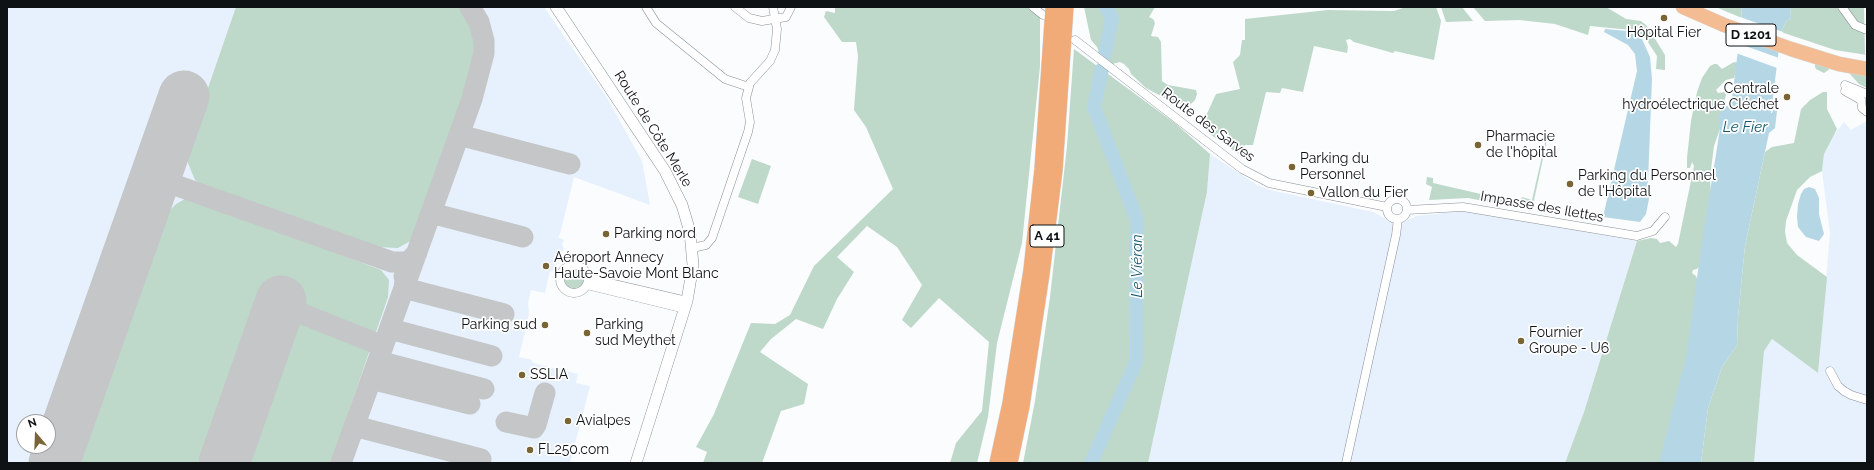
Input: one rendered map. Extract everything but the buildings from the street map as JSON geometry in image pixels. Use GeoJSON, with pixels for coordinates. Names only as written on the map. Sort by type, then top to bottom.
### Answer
{"type":"FeatureCollection","features":[{"type":"Feature","properties":{"kind":"highway","name":"A 41"},"geometry":{"type":"LineString","coordinates":[[1010,463],[1022,406],[1042,274],[1055,170],[1066,7]]}},
{"type":"Feature","properties":{"kind":"highway"},"geometry":{"type":"LineString","coordinates":[[1704,7],[1814,52]]}},
{"type":"Feature","properties":{"kind":"highway","name":"D 1201"},"geometry":{"type":"LineString","coordinates":[[1686,9],[1814,52],[1853,67],[1867,70]]}},
{"type":"Feature","properties":{"kind":"highway","name":"A 41"},"geometry":{"type":"LineString","coordinates":[[997,463],[1010,403],[1031,270],[1042,169],[1048,11]]}},
{"type":"Feature","properties":{"kind":"highway","name":"D 1201"},"geometry":{"type":"LineString","coordinates":[[1814,52],[1867,61]]}},
{"type":"Feature","properties":{"kind":"main road","name":"Route de Côte Merle"},"geometry":{"type":"LineString","coordinates":[[556,7],[673,184],[687,218],[692,248],[693,273],[686,305],[636,463]]}},
{"type":"Feature","properties":{"kind":"street"},"geometry":{"type":"LineString","coordinates":[[646,7],[656,23],[725,79],[748,87]]}},
{"type":"Feature","properties":{"kind":"street"},"geometry":{"type":"LineString","coordinates":[[735,7],[753,20],[762,21],[776,20],[789,11]]}},
{"type":"Feature","properties":{"kind":"street"},"geometry":{"type":"LineString","coordinates":[[692,248],[703,246],[712,238],[750,126],[746,100],[748,87],[756,74],[770,61],[775,50],[777,39],[776,20],[773,7]]}},
{"type":"Feature","properties":{"kind":"street"},"geometry":{"type":"LineString","coordinates":[[1033,7],[1048,11]]}},
{"type":"Feature","properties":{"kind":"street"},"geometry":{"type":"LineString","coordinates":[[1842,7],[1855,25],[1867,30]]}},
{"type":"Feature","properties":{"kind":"street","name":"Route des Sarves"},"geometry":{"type":"LineString","coordinates":[[1075,40],[1248,173],[1269,183],[1387,207]]}},
{"type":"Feature","properties":{"kind":"street"},"geometry":{"type":"LineString","coordinates":[[1845,88],[1865,96],[1862,108],[1867,112]]}},
{"type":"Feature","properties":{"kind":"street"},"geometry":{"type":"LineString","coordinates":[[1399,199],[1405,203],[1407,210],[1405,215],[1398,219],[1390,216],[1387,207],[1392,200],[1399,199]]}},
{"type":"Feature","properties":{"kind":"street","name":"Impasse des Ilettes"},"geometry":{"type":"LineString","coordinates":[[1407,210],[1463,207],[1637,236],[1653,231],[1664,217]]}},
{"type":"Feature","properties":{"kind":"street"},"geometry":{"type":"LineString","coordinates":[[1346,463],[1398,219]]}},
{"type":"Feature","properties":{"kind":"street"},"geometry":{"type":"LineString","coordinates":[[588,281],[686,305]]}},
{"type":"Feature","properties":{"kind":"street"},"geometry":{"type":"LineString","coordinates":[[1830,371],[1838,386],[1844,391],[1867,400]]}},
{"type":"Feature","properties":{"kind":"shaded area","name":"Aéroport Annecy Haute-Savoie Mont Blanc"},"geometry":{"type":"Polygon","coordinates":[[[7,7],[544,7],[607,98],[642,161],[650,205],[574,177],[558,237],[564,240],[562,244],[564,250],[558,254],[557,257],[554,257],[553,261],[555,262],[553,271],[550,271],[545,293],[531,290],[528,303],[529,314],[519,357],[532,360],[532,362],[536,364],[578,374],[576,383],[590,386],[570,463],[7,463],[7,7]]]}},
{"type":"Feature","properties":{"kind":"shaded area"},"geometry":{"type":"Polygon","coordinates":[[[1867,121],[1867,463],[1754,463],[1764,351],[1772,339],[1818,373],[1830,233],[1822,171],[1824,154],[1830,140],[1844,122],[1851,130],[1867,121]]]}},
{"type":"Feature","properties":{"kind":"shaded area"},"geometry":{"type":"Polygon","coordinates":[[[1210,154],[1257,185],[1270,190],[1373,212],[1397,225],[1417,216],[1464,211],[1637,241],[1584,412],[1565,463],[1148,463],[1207,192],[1210,154]]]}},
{"type":"Feature","properties":{"kind":"green space"},"geometry":{"type":"Polygon","coordinates":[[[236,7],[460,7],[472,29],[475,44],[474,58],[460,107],[420,230],[414,239],[398,248],[376,247],[206,188],[195,180],[188,163],[188,146],[236,7]]]}},
{"type":"Feature","properties":{"kind":"green space"},"geometry":{"type":"Polygon","coordinates":[[[835,7],[1040,7],[1040,66],[1022,243],[997,343],[988,417],[977,463],[950,463],[956,443],[982,411],[989,342],[939,298],[911,328],[902,320],[922,285],[897,247],[867,226],[837,257],[854,272],[837,299],[823,329],[796,319],[771,339],[760,352],[808,384],[804,404],[781,411],[762,463],[703,463],[707,452],[696,447],[714,414],[751,323],[775,324],[790,315],[814,266],[893,189],[866,127],[854,110],[858,56],[856,42],[842,42],[824,17],[826,11],[835,13],[835,7]]]}},
{"type":"Feature","properties":{"kind":"green space"},"geometry":{"type":"Polygon","coordinates":[[[1084,7],[1155,7],[1149,17],[1153,19],[1155,23],[1151,36],[1158,37],[1161,42],[1162,81],[1168,85],[1196,90],[1197,94],[1195,100],[1190,105],[1174,103],[1146,88],[1131,74],[1129,69],[1124,64],[1120,62],[1109,65],[1102,59],[1097,47],[1091,40],[1084,7]]]}},
{"type":"Feature","properties":{"kind":"green space"},"geometry":{"type":"Polygon","coordinates":[[[1406,7],[1436,7],[1441,21],[1434,60],[1395,51],[1393,53],[1354,42],[1350,39],[1346,40],[1348,47],[1347,53],[1314,46],[1303,92],[1282,88],[1280,93],[1266,92],[1253,145],[1245,145],[1240,155],[1207,132],[1212,124],[1205,118],[1216,94],[1240,89],[1233,62],[1240,55],[1242,40],[1245,40],[1245,19],[1328,10],[1394,11],[1406,7]]]}},
{"type":"Feature","properties":{"kind":"green space"},"geometry":{"type":"Polygon","coordinates":[[[1441,7],[1462,7],[1473,21],[1446,22],[1441,7]]]}},
{"type":"Feature","properties":{"kind":"green space"},"geometry":{"type":"Polygon","coordinates":[[[1473,7],[1606,7],[1626,19],[1641,21],[1647,26],[1665,55],[1665,70],[1656,69],[1657,56],[1644,36],[1631,30],[1590,26],[1588,35],[1555,24],[1519,20],[1485,21],[1473,7]]]}},
{"type":"Feature","properties":{"kind":"green space"},"geometry":{"type":"Polygon","coordinates":[[[1716,7],[1741,7],[1742,18],[1725,11],[1716,7]]]}},
{"type":"Feature","properties":{"kind":"green space"},"geometry":{"type":"Polygon","coordinates":[[[1790,7],[1864,7],[1865,54],[1867,55],[1835,50],[1781,32],[1786,22],[1791,18],[1790,7]]]}},
{"type":"Feature","properties":{"kind":"green space"},"geometry":{"type":"Polygon","coordinates":[[[1074,49],[1176,124],[1210,154],[1207,192],[1148,463],[1023,463],[1035,401],[1050,297],[1067,146],[1074,49]]]}},
{"type":"Feature","properties":{"kind":"green space"},"geometry":{"type":"Polygon","coordinates":[[[1734,62],[1738,63],[1734,78],[1726,80],[1716,90],[1718,93],[1725,92],[1726,95],[1723,105],[1727,109],[1714,146],[1710,177],[1711,197],[1701,264],[1697,269],[1693,270],[1692,273],[1696,276],[1698,282],[1693,336],[1665,463],[1565,463],[1584,412],[1637,241],[1651,238],[1657,239],[1660,243],[1669,241],[1676,247],[1678,244],[1694,166],[1692,162],[1690,168],[1687,168],[1691,121],[1697,92],[1702,78],[1710,66],[1714,64],[1717,64],[1722,69],[1734,62]]]}},
{"type":"Feature","properties":{"kind":"green space"},"geometry":{"type":"Polygon","coordinates":[[[1815,62],[1867,75],[1867,88],[1859,84],[1849,73],[1831,68],[1824,73],[1816,69],[1815,62]]]}},
{"type":"Feature","properties":{"kind":"green space"},"geometry":{"type":"Polygon","coordinates":[[[1823,92],[1827,92],[1827,109],[1837,129],[1824,154],[1822,171],[1810,177],[1797,190],[1786,221],[1785,232],[1787,243],[1797,255],[1827,277],[1818,373],[1772,339],[1764,351],[1754,463],[1701,463],[1708,408],[1722,367],[1737,345],[1738,317],[1745,246],[1765,152],[1772,147],[1794,143],[1801,109],[1810,100],[1823,92]]]}},
{"type":"Feature","properties":{"kind":"green space"},"geometry":{"type":"Polygon","coordinates":[[[1547,134],[1533,205],[1526,209],[1468,198],[1429,200],[1432,187],[1426,184],[1427,177],[1433,178],[1433,183],[1520,203],[1522,197],[1532,200],[1547,134]]]}},
{"type":"Feature","properties":{"kind":"green space"},"geometry":{"type":"Polygon","coordinates":[[[752,159],[771,166],[758,204],[738,197],[752,159]]]}},
{"type":"Feature","properties":{"kind":"green space"},"geometry":{"type":"Polygon","coordinates":[[[185,199],[201,201],[381,270],[389,280],[388,297],[331,463],[74,463],[159,226],[166,214],[176,204],[185,199]]]}},
{"type":"Feature","properties":{"kind":"green space"},"geometry":{"type":"Polygon","coordinates":[[[575,268],[583,271],[586,279],[583,287],[575,290],[567,287],[564,279],[567,271],[575,268]]]}},
{"type":"Feature","properties":{"kind":"water","name":"Le Fier"},"geometry":{"type":"Polygon","coordinates":[[[1741,7],[1790,7],[1791,18],[1786,22],[1781,32],[1771,113],[1773,110],[1777,111],[1775,128],[1769,133],[1745,246],[1738,317],[1737,345],[1722,367],[1708,408],[1701,463],[1659,463],[1687,353],[1701,248],[1720,129],[1719,115],[1726,106],[1731,106],[1742,18],[1741,7]]]}},
{"type":"Feature","properties":{"kind":"water"},"geometry":{"type":"Polygon","coordinates":[[[1605,29],[1627,31],[1642,39],[1650,57],[1652,79],[1648,182],[1646,188],[1649,199],[1646,214],[1640,222],[1603,217],[1637,71],[1635,54],[1628,45],[1604,32],[1605,29]]]}},
{"type":"Feature","properties":{"kind":"water"},"geometry":{"type":"Polygon","coordinates":[[[1809,187],[1815,189],[1819,198],[1819,214],[1824,234],[1819,241],[1806,237],[1798,227],[1798,204],[1804,189],[1809,187]]]}},
{"type":"Feature","properties":{"kind":"pier"},"geometry":{"type":"Polygon","coordinates":[[[1740,17],[1783,32],[1780,50],[1738,35],[1740,17]]]}},
{"type":"Feature","properties":{"kind":"pier"},"geometry":{"type":"Polygon","coordinates":[[[1737,43],[1779,58],[1777,68],[1736,53],[1737,43]]]}},
{"type":"Feature","properties":{"kind":"waterway","name":"Le Viéran"},"geometry":{"type":"LineString","coordinates":[[1105,54],[1112,18],[1106,7]]}},
{"type":"Feature","properties":{"kind":"waterway","name":"Le Viéran"},"geometry":{"type":"LineString","coordinates":[[1091,463],[1136,362],[1137,220],[1094,107],[1102,69]]}},
{"type":"Feature","properties":{"kind":"taxiway"},"geometry":{"type":"LineString","coordinates":[[341,463],[472,99],[484,53],[484,41],[479,22],[470,7]]}},
{"type":"Feature","properties":{"kind":"taxiway"},"geometry":{"type":"LineString","coordinates":[[459,135],[570,164]]}},
{"type":"Feature","properties":{"kind":"taxiway"},"geometry":{"type":"LineString","coordinates":[[163,158],[164,171],[169,180],[175,185],[392,262],[406,262],[417,253]]}},
{"type":"Feature","properties":{"kind":"taxiway"},"geometry":{"type":"LineString","coordinates":[[150,194],[162,185],[175,185]]}},
{"type":"Feature","properties":{"kind":"taxiway"},"geometry":{"type":"LineString","coordinates":[[431,213],[523,237]]}},
{"type":"Feature","properties":{"kind":"taxiway"},"geometry":{"type":"LineString","coordinates":[[404,276],[404,288],[504,314]]}},
{"type":"Feature","properties":{"kind":"taxiway"},"geometry":{"type":"LineString","coordinates":[[280,305],[383,346]]}},
{"type":"Feature","properties":{"kind":"taxiway"},"geometry":{"type":"LineString","coordinates":[[390,329],[492,356]]}},
{"type":"Feature","properties":{"kind":"taxiway"},"geometry":{"type":"LineString","coordinates":[[378,361],[484,389]]}},
{"type":"Feature","properties":{"kind":"taxiway"},"geometry":{"type":"LineString","coordinates":[[371,379],[470,404]]}},
{"type":"Feature","properties":{"kind":"taxiway"},"geometry":{"type":"LineString","coordinates":[[506,422],[534,428],[545,393]]}},
{"type":"Feature","properties":{"kind":"taxiway"},"geometry":{"type":"LineString","coordinates":[[354,426],[481,459]]}},
{"type":"Feature","properties":{"kind":"runway"},"geometry":{"type":"LineString","coordinates":[[54,463],[184,96]]}},
{"type":"Feature","properties":{"kind":"runway"},"geometry":{"type":"LineString","coordinates":[[224,463],[281,301]]}},
{"type":"Feature","properties":{"kind":"place","name":"Hôpital Fier"},"geometry":{"type":"Point","coordinates":[1664,18]}},
{"type":"Feature","properties":{"kind":"place","name":"Centrale hydroélectrique Cléchet"},"geometry":{"type":"Point","coordinates":[1787,97]}},
{"type":"Feature","properties":{"kind":"place","name":"Pharmacie de l'hôpital"},"geometry":{"type":"Point","coordinates":[1478,145]}},
{"type":"Feature","properties":{"kind":"place","name":"Parking du Personnel"},"geometry":{"type":"Point","coordinates":[1292,167]}},
{"type":"Feature","properties":{"kind":"place","name":"Parking du Personnel de l'Hôpital"},"geometry":{"type":"Point","coordinates":[1570,184]}},
{"type":"Feature","properties":{"kind":"place","name":"Vallon du Fier"},"geometry":{"type":"Point","coordinates":[1311,193]}},
{"type":"Feature","properties":{"kind":"place","name":"Parking nord"},"geometry":{"type":"Point","coordinates":[606,234]}},
{"type":"Feature","properties":{"kind":"place","name":"Aéroport Annecy Haute-Savoie Mont Blanc"},"geometry":{"type":"Point","coordinates":[546,266]}},
{"type":"Feature","properties":{"kind":"place","name":"Parking sud"},"geometry":{"type":"Point","coordinates":[545,325]}},
{"type":"Feature","properties":{"kind":"place","name":"Parking sud Meythet"},"geometry":{"type":"Point","coordinates":[587,333]}},
{"type":"Feature","properties":{"kind":"place","name":"Fournier Groupe - U6"},"geometry":{"type":"Point","coordinates":[1521,341]}},
{"type":"Feature","properties":{"kind":"place","name":"SSLIA"},"geometry":{"type":"Point","coordinates":[522,375]}},
{"type":"Feature","properties":{"kind":"place","name":"Avialpes"},"geometry":{"type":"Point","coordinates":[568,421]}},
{"type":"Feature","properties":{"kind":"place","name":"FL250.com"},"geometry":{"type":"Point","coordinates":[530,450]}}]}
